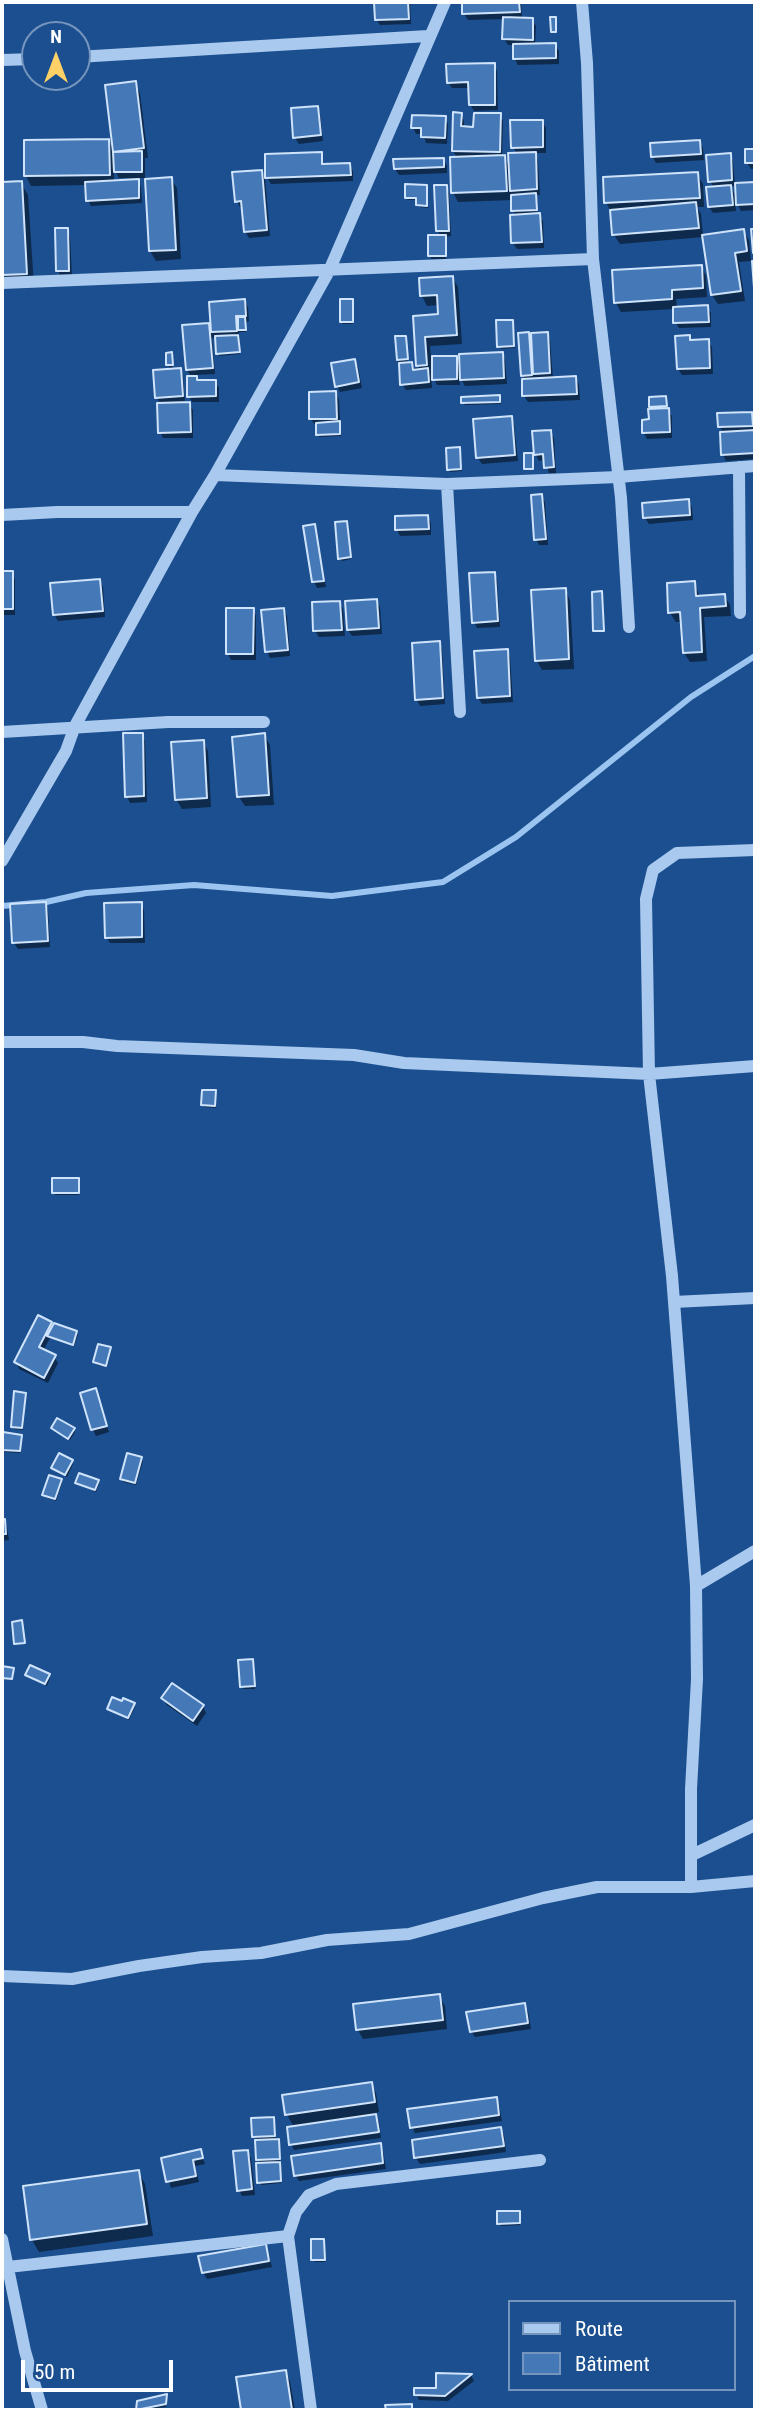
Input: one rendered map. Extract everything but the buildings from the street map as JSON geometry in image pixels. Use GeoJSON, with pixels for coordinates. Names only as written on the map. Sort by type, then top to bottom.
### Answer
{"type":"FeatureCollection","features":[{"type":"Feature","properties":{"kind":"street"},"geometry":{"type":"LineString","coordinates":[[2,861],[66,751],[75,726],[192,512],[329,271],[445,2]]}},
{"type":"Feature","properties":{"kind":"street"},"geometry":{"type":"LineString","coordinates":[[582,2],[587,63],[593,260],[618,477],[629,627]]}},
{"type":"Feature","properties":{"kind":"street"},"geometry":{"type":"LineString","coordinates":[[91,56],[429,36]]}},
{"type":"Feature","properties":{"kind":"street"},"geometry":{"type":"LineString","coordinates":[[2,60],[21,59]]}},
{"type":"Feature","properties":{"kind":"street"},"geometry":{"type":"LineString","coordinates":[[2,283],[593,260]]}},
{"type":"Feature","properties":{"kind":"street"},"geometry":{"type":"LineString","coordinates":[[215,475],[447,484],[618,477],[755,466]]}},
{"type":"Feature","properties":{"kind":"street"},"geometry":{"type":"LineString","coordinates":[[739,467],[740,613]]}},
{"type":"Feature","properties":{"kind":"street"},"geometry":{"type":"LineString","coordinates":[[447,484],[460,712]]}},
{"type":"Feature","properties":{"kind":"street"},"geometry":{"type":"LineString","coordinates":[[2,515],[57,512],[192,512]]}},
{"type":"Feature","properties":{"kind":"street"},"geometry":{"type":"LineString","coordinates":[[2,732],[75,726],[264,722]]}},
{"type":"Feature","properties":{"kind":"street"},"geometry":{"type":"LineString","coordinates":[[691,1887],[691,1789],[697,1679],[696,1586],[674,1302],[649,1074],[646,899],[653,870],[677,853],[755,850]]}},
{"type":"Feature","properties":{"kind":"street"},"geometry":{"type":"LineString","coordinates":[[2,1042],[83,1042],[354,1055],[404,1063],[649,1074],[755,1066]]}},
{"type":"Feature","properties":{"kind":"street"},"geometry":{"type":"LineString","coordinates":[[674,1302],[755,1298]]}},
{"type":"Feature","properties":{"kind":"street"},"geometry":{"type":"LineString","coordinates":[[696,1586],[755,1551]]}},
{"type":"Feature","properties":{"kind":"street"},"geometry":{"type":"LineString","coordinates":[[692,1855],[755,1825]]}},
{"type":"Feature","properties":{"kind":"street"},"geometry":{"type":"LineString","coordinates":[[2,1976],[72,1979],[201,1957],[261,1954],[327,1940],[409,1934],[543,1898],[597,1887],[691,1887],[755,1881]]}},
{"type":"Feature","properties":{"kind":"street"},"geometry":{"type":"LineString","coordinates":[[311,2410],[288,2236],[296,2212],[309,2195],[336,2184],[540,2160]]}},
{"type":"Feature","properties":{"kind":"street"},"geometry":{"type":"LineString","coordinates":[[8,2267],[288,2236]]}},
{"type":"Feature","properties":{"kind":"street"},"geometry":{"type":"LineString","coordinates":[[2,2239],[25,2351],[42,2410]]}},
{"type":"Feature","properties":{"kind":"waterway"},"geometry":{"type":"LineString","coordinates":[[2,906],[46,902],[86,893],[194,885],[332,896],[443,882],[516,837],[691,697],[755,656]]}}]}
